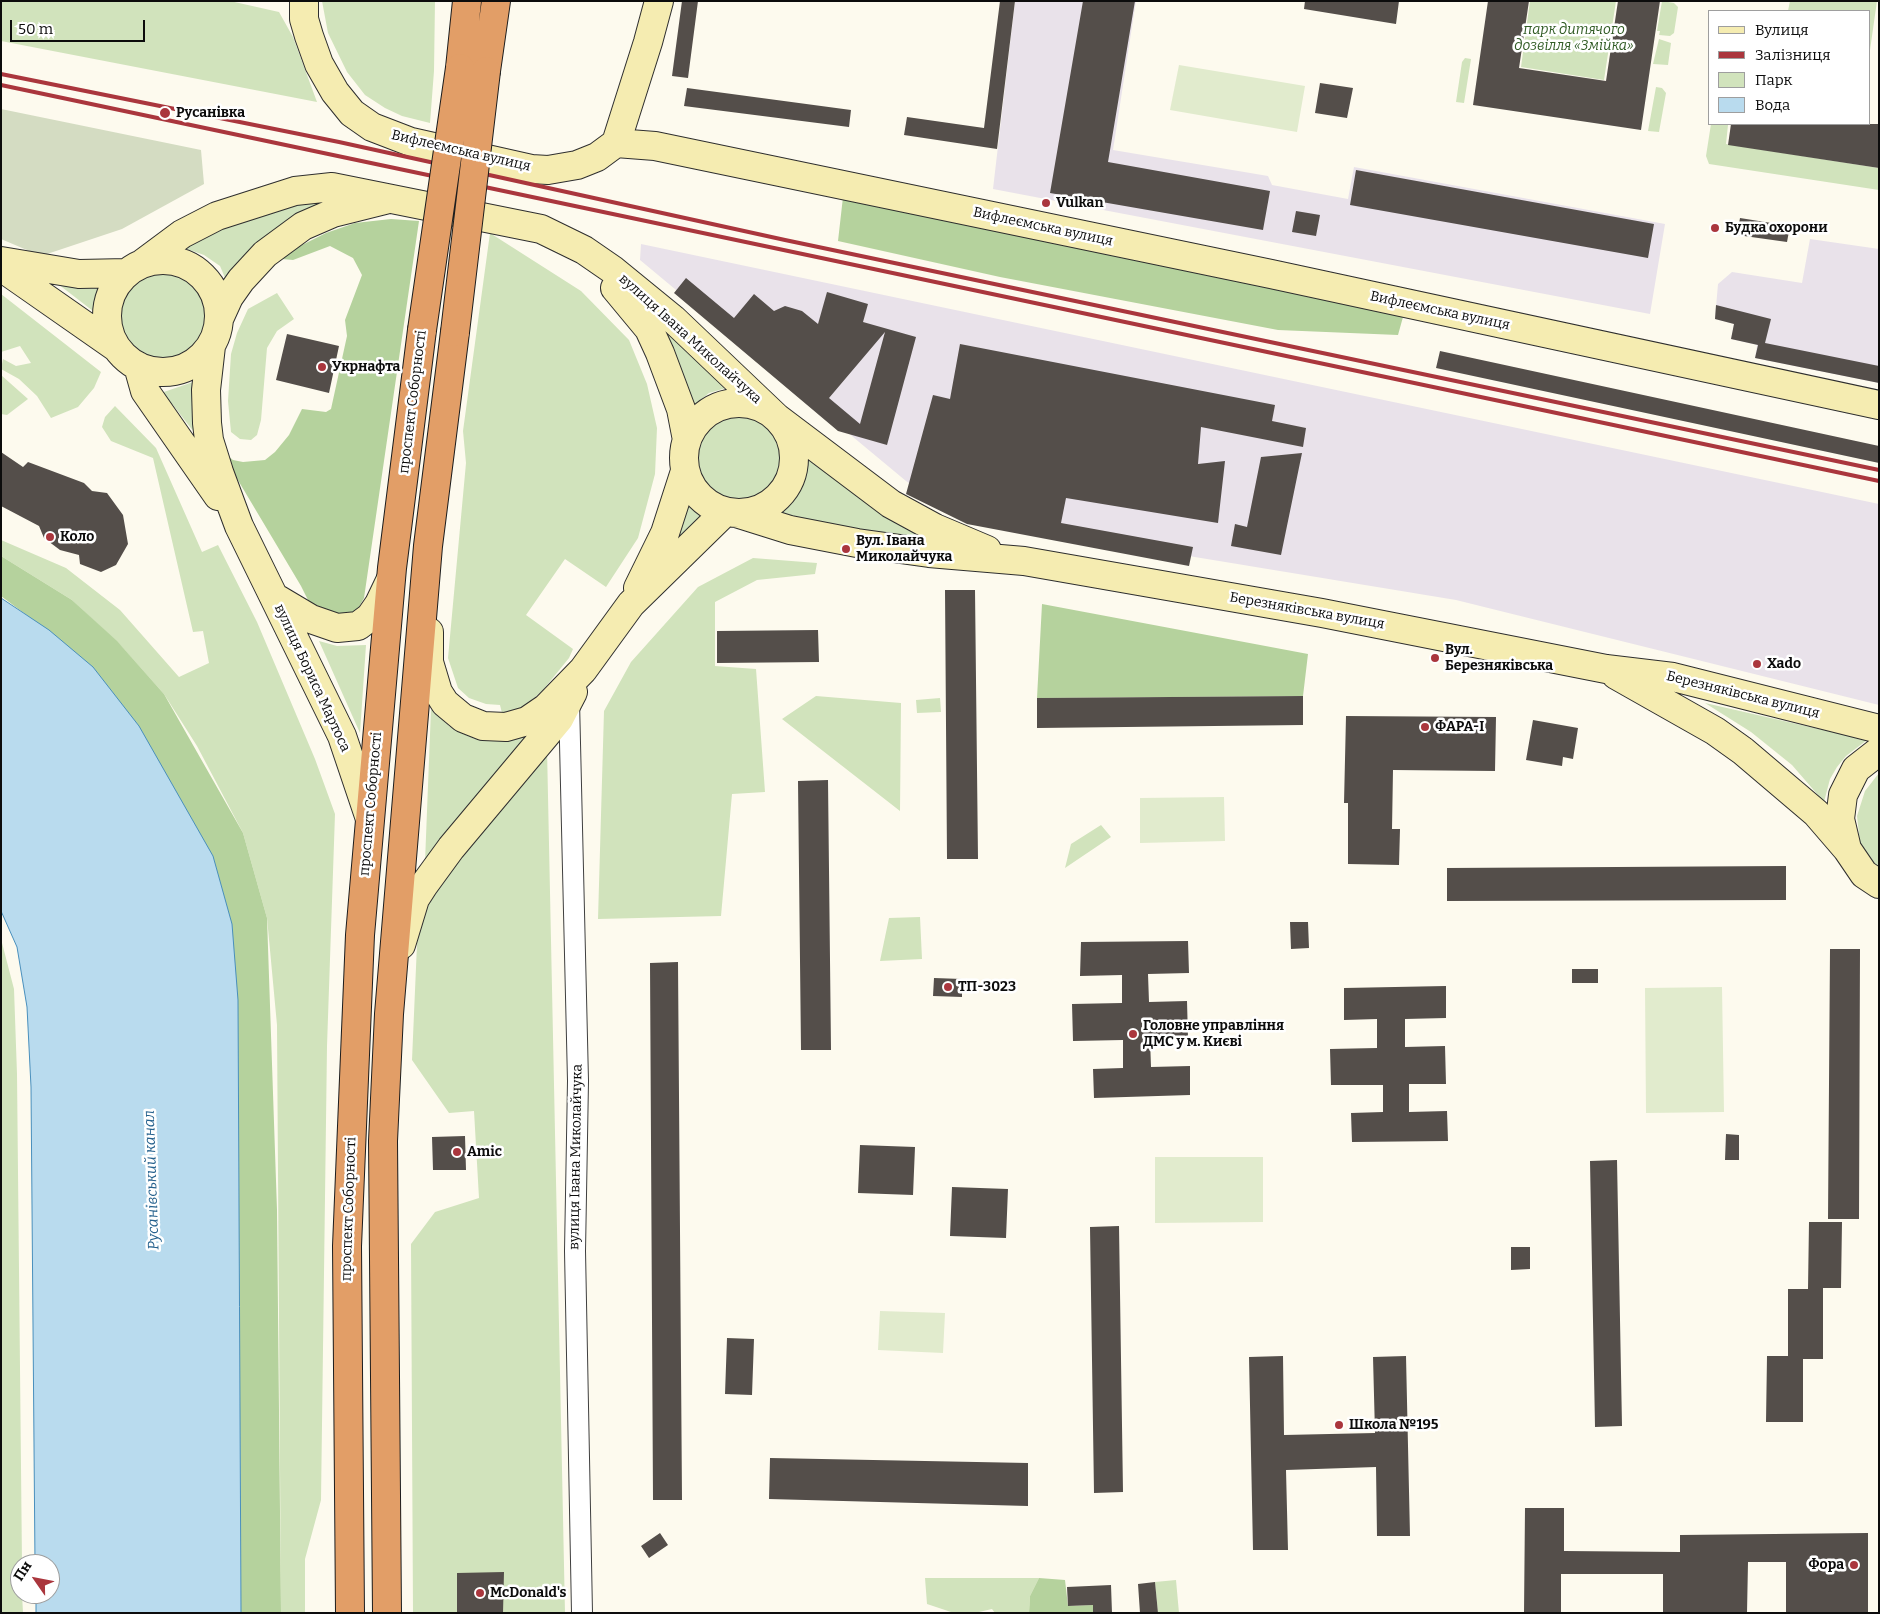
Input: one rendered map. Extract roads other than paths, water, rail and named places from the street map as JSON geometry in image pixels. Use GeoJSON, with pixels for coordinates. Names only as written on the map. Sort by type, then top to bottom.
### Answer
{"type":"FeatureCollection","features":[{"type":"Feature","properties":{"kind":"highway","name":"проспект Соборності"},"geometry":{"type":"LineString","coordinates":[[387,1613],[383,1141],[392,978],[428,546],[454,332],[473,69],[467,1]]}},
{"type":"Feature","properties":{"kind":"highway","name":"проспект Соборності"},"geometry":{"type":"LineString","coordinates":[[350,1613],[347,1246],[360,935],[390,581],[422,330],[473,69],[496,1]]}},
{"type":"Feature","properties":{"kind":"main road"},"geometry":{"type":"LineString","coordinates":[[616,143],[659,1]]}},
{"type":"Feature","properties":{"kind":"main road","name":"Вифлеємська вулиця"},"geometry":{"type":"LineString","coordinates":[[298,2],[320,64],[335,92],[352,113],[372,127],[411,142],[540,170],[560,170],[577,165],[597,157],[616,143],[655,146],[1261,272],[1879,405]]}},
{"type":"Feature","properties":{"kind":"main road"},"geometry":{"type":"LineString","coordinates":[[117,348],[110,333],[107,317],[109,300],[116,285],[135,268],[182,234],[217,216],[295,191],[332,186],[397,198],[512,224]]}},
{"type":"Feature","properties":{"kind":"main road"},"geometry":{"type":"LineString","coordinates":[[219,318],[229,297],[241,280],[265,254],[303,226],[333,213],[397,198]]}},
{"type":"Feature","properties":{"kind":"main road","name":"вулиця Івана Миколайчука"},"geometry":{"type":"LineString","coordinates":[[512,224],[541,229],[584,250],[613,270],[672,319],[777,418]]}},
{"type":"Feature","properties":{"kind":"main road","name":"вулиця Івана Миколайчука"},"geometry":{"type":"LineString","coordinates":[[512,224],[583,263],[618,290],[649,329],[660,353],[681,410],[686,440]]}},
{"type":"Feature","properties":{"kind":"main road"},"geometry":{"type":"LineString","coordinates":[[1,261],[79,274],[135,268],[161,260],[180,262],[196,270],[209,283],[217,300],[219,318],[217,333],[200,359],[186,368],[170,372],[154,371],[138,366],[117,348],[1,267]]}},
{"type":"Feature","properties":{"kind":"main road","name":"вулиця Бориса Мартоса"},"geometry":{"type":"LineString","coordinates":[[210,346],[206,390],[209,440],[239,526],[342,736],[369,816]]}},
{"type":"Feature","properties":{"kind":"main road","name":"вулиця Бориса Мартоса"},"geometry":{"type":"LineString","coordinates":[[138,366],[145,392],[239,526]]}},
{"type":"Feature","properties":{"kind":"main road"},"geometry":{"type":"LineString","coordinates":[[744,403],[762,408],[777,418],[788,432],[794,449],[794,468],[787,486],[774,501],[758,510],[732,513],[711,506],[699,497],[690,485],[685,471],[684,455],[686,440],[696,424],[709,411],[726,404],[744,403]]}},
{"type":"Feature","properties":{"kind":"main road","name":"Березняківська вулиця"},"geometry":{"type":"LineString","coordinates":[[777,418],[891,504],[935,528],[1008,558]]}},
{"type":"Feature","properties":{"kind":"main road","name":"вулиця Івана Миколайчука"},"geometry":{"type":"LineString","coordinates":[[428,546],[429,662],[438,692],[445,703],[462,718],[483,726],[506,727],[527,721],[546,708],[584,670],[631,604],[665,534],[685,471]]}},
{"type":"Feature","properties":{"kind":"main road","name":"вулиця Івана Миколайчука"},"geometry":{"type":"LineString","coordinates":[[631,604],[732,513]]}},
{"type":"Feature","properties":{"kind":"main road","name":"Березняківська вулиця"},"geometry":{"type":"LineString","coordinates":[[732,513],[790,530],[857,543],[929,553],[1008,558],[1322,613],[1606,669],[1673,677],[1879,729]]}},
{"type":"Feature","properties":{"kind":"main road","name":"вулиця Бориса Мартоса"},"geometry":{"type":"LineString","coordinates":[[274,598],[320,622],[337,628],[358,626],[370,617],[379,604],[390,581]]}},
{"type":"Feature","properties":{"kind":"main road","name":"Березняківська вулиця"},"geometry":{"type":"LineString","coordinates":[[1606,669],[1715,731],[1743,751],[1816,813],[1847,849]]}},
{"type":"Feature","properties":{"kind":"main road","name":"вулиця Івана Миколайчука"},"geometry":{"type":"LineString","coordinates":[[392,978],[415,899],[452,848],[559,719],[584,670]]}},
{"type":"Feature","properties":{"kind":"main road"},"geometry":{"type":"LineString","coordinates":[[1874,884],[1847,849],[1840,819],[1843,795],[1856,769],[1879,751]]}},
{"type":"Feature","properties":{"kind":"street","name":"вулиця Івана Миколайчука"},"geometry":{"type":"LineString","coordinates":[[569,701],[578,1071],[575,1251],[582,1613]]}},
{"type":"Feature","properties":{"kind":"water","name":"Русанівський канал"},"geometry":{"type":"Polygon","coordinates":[[[1,598],[49,630],[93,667],[139,726],[213,856],[232,924],[238,1000],[241,1613],[36,1613],[36,1604],[60,1604],[60,1554],[35,1554],[31,1087],[27,1007],[17,947],[1,911],[1,598]]]}},
{"type":"Feature","properties":{"kind":"railway"},"geometry":{"type":"LineString","coordinates":[[1,74],[339,142],[785,240],[1879,470]]}},
{"type":"Feature","properties":{"kind":"railway"},"geometry":{"type":"LineString","coordinates":[[1,85],[1879,481]]}},
{"type":"Feature","properties":{"kind":"place","name":"Русанівка"},"geometry":{"type":"Point","coordinates":[165,113]}},
{"type":"Feature","properties":{"kind":"place","name":"Vulkan"},"geometry":{"type":"Point","coordinates":[1046,203]}},
{"type":"Feature","properties":{"kind":"place","name":"Будка охорони"},"geometry":{"type":"Point","coordinates":[1715,228]}},
{"type":"Feature","properties":{"kind":"place","name":"Укрнафта"},"geometry":{"type":"Point","coordinates":[322,367]}},
{"type":"Feature","properties":{"kind":"place","name":"Коло"},"geometry":{"type":"Point","coordinates":[50,537]}},
{"type":"Feature","properties":{"kind":"place","name":"Вул. Івана Миколайчука"},"geometry":{"type":"Point","coordinates":[846,549]}},
{"type":"Feature","properties":{"kind":"place","name":"Вул. Березняківська"},"geometry":{"type":"Point","coordinates":[1435,658]}},
{"type":"Feature","properties":{"kind":"place","name":"Xado"},"geometry":{"type":"Point","coordinates":[1757,664]}},
{"type":"Feature","properties":{"kind":"place","name":"ФАРА-І"},"geometry":{"type":"Point","coordinates":[1425,727]}},
{"type":"Feature","properties":{"kind":"place","name":"ТП-3023"},"geometry":{"type":"Point","coordinates":[948,987]}},
{"type":"Feature","properties":{"kind":"place","name":"Головне управління ДМС у м. Києві"},"geometry":{"type":"Point","coordinates":[1133,1034]}},
{"type":"Feature","properties":{"kind":"place","name":"Amic"},"geometry":{"type":"Point","coordinates":[457,1152]}},
{"type":"Feature","properties":{"kind":"place","name":"Школа №195"},"geometry":{"type":"Point","coordinates":[1339,1425]}},
{"type":"Feature","properties":{"kind":"place","name":"Фора"},"geometry":{"type":"Point","coordinates":[1854,1565]}},
{"type":"Feature","properties":{"kind":"place","name":"McDonald's"},"geometry":{"type":"Point","coordinates":[480,1593]}},
{"type":"Feature","properties":{"kind":"park label","name":"парк дитячого дозвілля «Змійка»"},"geometry":{"type":"Point","coordinates":[1574,38]}}]}
